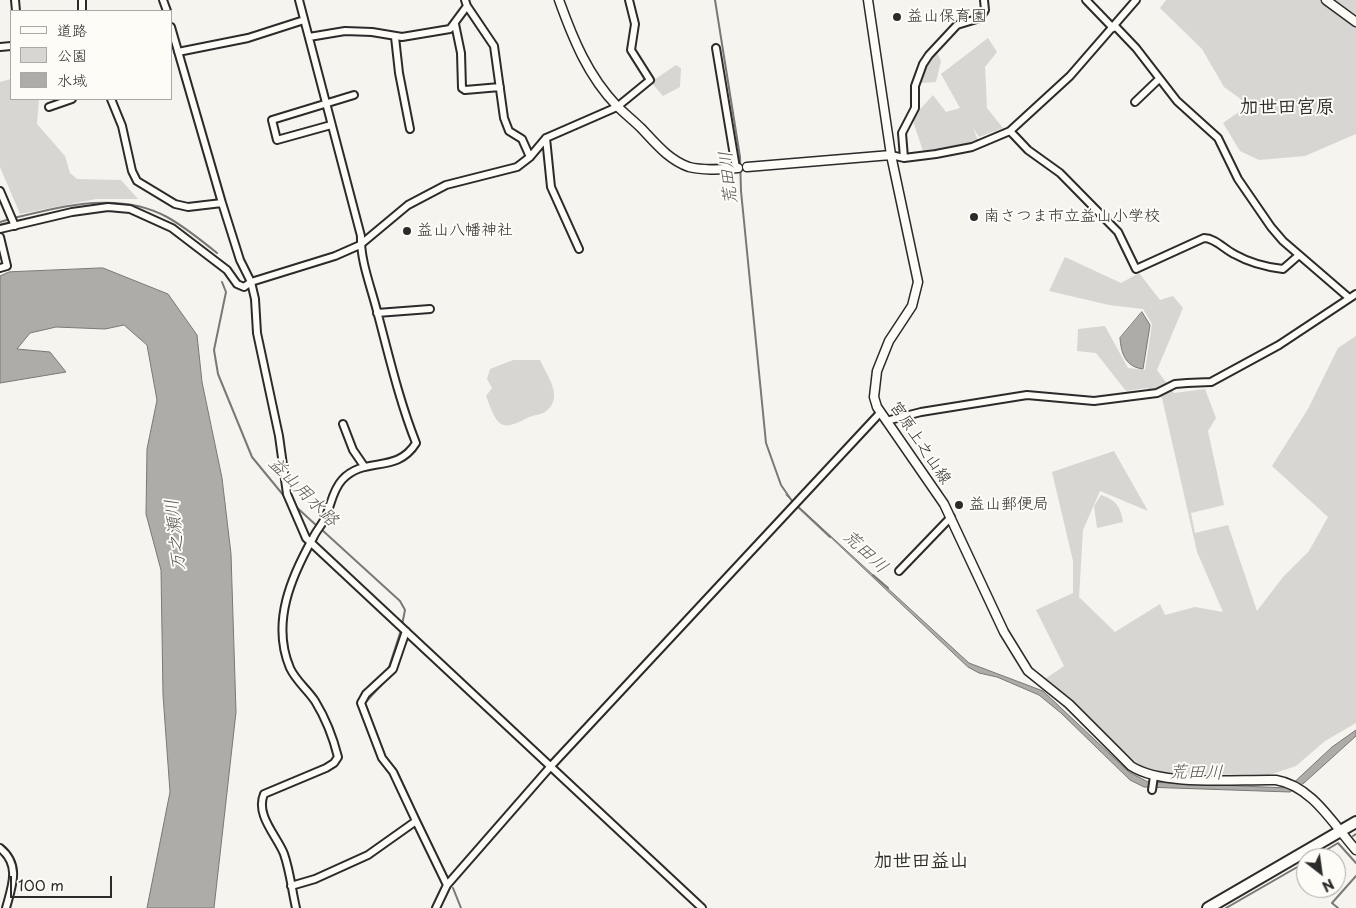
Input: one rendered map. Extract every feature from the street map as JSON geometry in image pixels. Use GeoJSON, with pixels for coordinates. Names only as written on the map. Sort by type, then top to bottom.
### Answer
{"type":"FeatureCollection","features":[{"type":"Feature","properties":{"kind":"main road"},"geometry":{"type":"LineString","coordinates":[[1208,908],[1356,822]]}},
{"type":"Feature","properties":{"kind":"street"},"geometry":{"type":"LineString","coordinates":[[296,908],[284,855],[270,830],[261,799],[264,794],[326,768],[334,763],[338,757],[332,733],[315,700],[295,678],[290,668],[283,637],[285,597],[340,482],[355,470],[364,466],[397,462],[406,457],[416,443],[399,398],[360,245],[361,236],[299,0]]}},
{"type":"Feature","properties":{"kind":"street"},"geometry":{"type":"LineString","coordinates":[[559,0],[580,56],[617,107],[673,159],[691,167],[716,170],[891,154],[904,158],[972,147],[1010,131],[1070,76],[1136,0]]}},
{"type":"Feature","properties":{"kind":"street"},"geometry":{"type":"LineString","coordinates":[[0,229],[14,224],[108,206],[130,209],[172,228],[227,270],[236,284],[244,287],[251,282],[335,256],[360,245],[384,224],[428,194],[446,185],[517,167],[530,157],[546,138],[617,107],[650,80],[631,50],[635,24],[629,0]]}},
{"type":"Feature","properties":{"kind":"street","name":"宮原上之山線"},"geometry":{"type":"LineString","coordinates":[[868,0],[891,154],[918,282],[912,306],[889,341],[877,372],[874,396],[880,413],[927,478],[951,517],[1004,632],[1028,671],[1069,704],[1131,766],[1154,776],[1173,779],[1276,780],[1291,783],[1307,794],[1339,832]]}},
{"type":"Feature","properties":{"kind":"street"},"geometry":{"type":"LineString","coordinates":[[904,158],[902,133],[915,108],[915,86],[928,55],[957,25],[980,18],[985,10],[984,0]]}},
{"type":"Feature","properties":{"kind":"street"},"geometry":{"type":"LineString","coordinates":[[1086,0],[1136,48],[1177,100],[1218,138],[1238,179],[1256,208],[1284,241],[1348,297]]}},
{"type":"Feature","properties":{"kind":"street"},"geometry":{"type":"LineString","coordinates":[[1326,0],[1356,22]]}},
{"type":"Feature","properties":{"kind":"street"},"geometry":{"type":"LineString","coordinates":[[309,37],[345,31],[372,32],[395,38],[450,29],[455,24],[466,3],[494,46],[502,108],[509,131],[522,139],[530,157]]}},
{"type":"Feature","properties":{"kind":"street"},"geometry":{"type":"LineString","coordinates":[[178,52],[248,38],[304,20]]}},
{"type":"Feature","properties":{"kind":"street"},"geometry":{"type":"LineString","coordinates":[[455,24],[460,53],[462,88],[465,90],[500,86]]}},
{"type":"Feature","properties":{"kind":"street"},"geometry":{"type":"LineString","coordinates":[[172,31],[222,203],[240,260],[251,282],[255,300],[256,334],[278,436],[287,494],[300,526],[310,542],[702,908]]}},
{"type":"Feature","properties":{"kind":"street"},"geometry":{"type":"LineString","coordinates":[[395,38],[399,73],[410,129]]}},
{"type":"Feature","properties":{"kind":"street"},"geometry":{"type":"LineString","coordinates":[[716,48],[737,168]]}},
{"type":"Feature","properties":{"kind":"street"},"geometry":{"type":"LineString","coordinates":[[1135,102],[1159,79]]}},
{"type":"Feature","properties":{"kind":"street"},"geometry":{"type":"LineString","coordinates":[[331,125],[277,140],[272,120],[354,95]]}},
{"type":"Feature","properties":{"kind":"street"},"geometry":{"type":"LineString","coordinates":[[49,107],[69,100]]}},
{"type":"Feature","properties":{"kind":"street"},"geometry":{"type":"LineString","coordinates":[[111,100],[122,126],[132,171],[137,181],[175,204],[188,206],[222,203]]}},
{"type":"Feature","properties":{"kind":"street"},"geometry":{"type":"LineString","coordinates":[[1010,131],[1028,150],[1060,173],[1118,232],[1136,269],[1204,238],[1212,239],[1233,254],[1265,267],[1282,269],[1299,255]]}},
{"type":"Feature","properties":{"kind":"street"},"geometry":{"type":"LineString","coordinates":[[546,138],[551,187],[579,248]]}},
{"type":"Feature","properties":{"kind":"street"},"geometry":{"type":"LineString","coordinates":[[0,191],[14,224]]}},
{"type":"Feature","properties":{"kind":"street"},"geometry":{"type":"LineString","coordinates":[[0,236],[7,266],[0,268]]}},
{"type":"Feature","properties":{"kind":"street"},"geometry":{"type":"LineString","coordinates":[[886,421],[922,412],[1027,395],[1094,401],[1158,393],[1181,384],[1211,382],[1280,345],[1348,297],[1356,294]]}},
{"type":"Feature","properties":{"kind":"street"},"geometry":{"type":"LineString","coordinates":[[377,313],[430,309]]}},
{"type":"Feature","properties":{"kind":"street"},"geometry":{"type":"LineString","coordinates":[[436,908],[447,885],[551,766],[715,588],[802,499],[880,413]]}},
{"type":"Feature","properties":{"kind":"street"},"geometry":{"type":"LineString","coordinates":[[342,424],[352,450],[364,466]]}},
{"type":"Feature","properties":{"kind":"street"},"geometry":{"type":"LineString","coordinates":[[899,571],[951,517]]}},
{"type":"Feature","properties":{"kind":"street"},"geometry":{"type":"LineString","coordinates":[[406,631],[393,669],[366,694],[361,703],[382,758],[393,772],[447,885]]}},
{"type":"Feature","properties":{"kind":"street"},"geometry":{"type":"LineString","coordinates":[[1152,790],[1154,776]]}},
{"type":"Feature","properties":{"kind":"street"},"geometry":{"type":"LineString","coordinates":[[291,886],[315,879],[368,855],[416,822]]}},
{"type":"Feature","properties":{"kind":"street"},"geometry":{"type":"LineString","coordinates":[[1339,832],[1356,850]]}},
{"type":"Feature","properties":{"kind":"street"},"geometry":{"type":"LineString","coordinates":[[0,848],[9,857],[14,872],[6,908]]}},
{"type":"Feature","properties":{"kind":"green space"},"geometry":{"type":"Polygon","coordinates":[[[1166,0],[1356,0],[1356,134],[1305,156],[1259,160],[1240,151],[1223,123],[1249,105],[1224,87],[1202,49],[1160,8],[1166,0]]]}},
{"type":"Feature","properties":{"kind":"green space"},"geometry":{"type":"Polygon","coordinates":[[[988,38],[997,52],[985,67],[987,108],[1003,128],[979,137],[973,128],[978,140],[947,148],[923,151],[912,118],[933,95],[946,112],[960,108],[941,74],[988,38]]]}},
{"type":"Feature","properties":{"kind":"green space"},"geometry":{"type":"Polygon","coordinates":[[[937,52],[941,61],[936,82],[920,83],[930,57],[937,52]]]}},
{"type":"Feature","properties":{"kind":"green space"},"geometry":{"type":"Polygon","coordinates":[[[676,65],[681,68],[680,87],[663,96],[651,82],[676,65]]]}},
{"type":"Feature","properties":{"kind":"green space"},"geometry":{"type":"Polygon","coordinates":[[[10,79],[10,100],[39,100],[37,124],[65,156],[70,173],[77,179],[121,180],[138,199],[96,199],[20,214],[0,167],[0,82],[10,79]]]}},
{"type":"Feature","properties":{"kind":"green space"},"geometry":{"type":"Polygon","coordinates":[[[1065,257],[1121,283],[1139,273],[1160,300],[1173,296],[1183,308],[1157,370],[1174,393],[1205,389],[1216,418],[1208,431],[1224,505],[1191,513],[1195,533],[1228,525],[1257,611],[1283,577],[1309,551],[1328,517],[1272,466],[1308,409],[1338,348],[1356,336],[1356,723],[1325,741],[1296,766],[1269,775],[1154,774],[1146,771],[1045,679],[1064,666],[1036,610],[1073,593],[1073,561],[1052,472],[1114,451],[1148,511],[1100,491],[1083,530],[1079,597],[1115,632],[1160,604],[1165,615],[1195,607],[1223,612],[1197,552],[1162,398],[1147,388],[1126,391],[1096,353],[1077,351],[1078,329],[1105,326],[1128,368],[1145,370],[1152,324],[1143,309],[1109,305],[1049,291],[1065,257]]]}},
{"type":"Feature","properties":{"kind":"green space"},"geometry":{"type":"Polygon","coordinates":[[[513,360],[540,360],[553,387],[554,400],[551,406],[543,413],[514,424],[504,425],[496,419],[486,396],[492,388],[487,379],[490,369],[513,360]]]}},
{"type":"Feature","properties":{"kind":"green space"},"geometry":{"type":"Polygon","coordinates":[[[1101,495],[1114,501],[1121,512],[1123,522],[1097,528],[1094,506],[1101,495]]]}},
{"type":"Feature","properties":{"kind":"water","name":"万之瀬川"},"geometry":{"type":"Polygon","coordinates":[[[103,268],[168,294],[197,335],[202,382],[222,478],[231,554],[236,712],[214,908],[147,908],[170,792],[163,695],[161,570],[146,514],[147,449],[157,400],[147,345],[124,325],[105,329],[56,327],[30,333],[17,349],[50,352],[66,372],[0,383],[0,276],[9,272],[103,268]]]}},
{"type":"Feature","properties":{"kind":"water"},"geometry":{"type":"Polygon","coordinates":[[[1142,312],[1150,325],[1143,369],[1132,366],[1125,359],[1120,338],[1142,312]]]}},
{"type":"Feature","properties":{"kind":"water"},"geometry":{"type":"Polygon","coordinates":[[[786,495],[969,663],[1043,691],[1129,772],[1148,782],[1288,788],[1332,747],[1356,730],[1356,736],[1304,783],[1290,792],[1144,787],[1130,780],[1061,713],[1039,695],[997,677],[979,673],[968,667],[786,495]]]}},
{"type":"Feature","properties":{"kind":"waterway","name":"荒田川"},"geometry":{"type":"LineString","coordinates":[[715,0],[740,157],[741,191],[766,443],[781,485],[792,501]]}},
{"type":"Feature","properties":{"kind":"waterway","name":"益山用水路"},"geometry":{"type":"LineString","coordinates":[[14,218],[52,209],[91,203],[130,205],[149,209],[167,217],[187,229],[217,253]]}},
{"type":"Feature","properties":{"kind":"waterway","name":"益山用水路"},"geometry":{"type":"LineString","coordinates":[[0,222],[10,219]]}},
{"type":"Feature","properties":{"kind":"waterway","name":"益山用水路"},"geometry":{"type":"LineString","coordinates":[[222,282],[226,292],[214,350],[218,374],[252,457],[284,496]]}},
{"type":"Feature","properties":{"kind":"waterway","name":"益山用水路"},"geometry":{"type":"LineString","coordinates":[[293,504],[317,526]]}},
{"type":"Feature","properties":{"kind":"waterway","name":"荒田川"},"geometry":{"type":"LineString","coordinates":[[797,506],[830,537]]}},
{"type":"Feature","properties":{"kind":"waterway","name":"益山用水路"},"geometry":{"type":"LineString","coordinates":[[321,529],[400,601],[405,610],[402,625]]}},
{"type":"Feature","properties":{"kind":"waterway","name":"荒田川"},"geometry":{"type":"LineString","coordinates":[[873,575],[888,588]]}},
{"type":"Feature","properties":{"kind":"waterway","name":"益山用水路"},"geometry":{"type":"LineString","coordinates":[[389,667],[401,630]]}},
{"type":"Feature","properties":{"kind":"waterway","name":"益山用水路"},"geometry":{"type":"LineString","coordinates":[[384,682],[365,703],[385,756],[397,771],[446,876]]}},
{"type":"Feature","properties":{"kind":"waterway"},"geometry":{"type":"LineString","coordinates":[[1330,848],[1338,843],[1342,848]]}},
{"type":"Feature","properties":{"kind":"waterway"},"geometry":{"type":"LineString","coordinates":[[1346,852],[1356,863]]}},
{"type":"Feature","properties":{"kind":"waterway"},"geometry":{"type":"LineString","coordinates":[[1226,908],[1296,868]]}},
{"type":"Feature","properties":{"kind":"waterway"},"geometry":{"type":"LineString","coordinates":[[1338,908],[1332,903],[1356,876]]}},
{"type":"Feature","properties":{"kind":"waterway","name":"益山用水路"},"geometry":{"type":"LineString","coordinates":[[453,888],[461,908]]}},
{"type":"Feature","properties":{"kind":"place","name":"益山保育園"},"geometry":{"type":"Point","coordinates":[897,17]}},
{"type":"Feature","properties":{"kind":"place","name":"南さつま市立益山小学校"},"geometry":{"type":"Point","coordinates":[974,217]}},
{"type":"Feature","properties":{"kind":"place","name":"益山八幡神社"},"geometry":{"type":"Point","coordinates":[407,231]}},
{"type":"Feature","properties":{"kind":"place","name":"益山郵便局"},"geometry":{"type":"Point","coordinates":[959,505]}},
{"type":"Feature","properties":{"kind":"district","name":"加世田宮原"},"geometry":{"type":"Point","coordinates":[1287,108]}},
{"type":"Feature","properties":{"kind":"district","name":"加世田益山"},"geometry":{"type":"Point","coordinates":[921,862]}}]}
